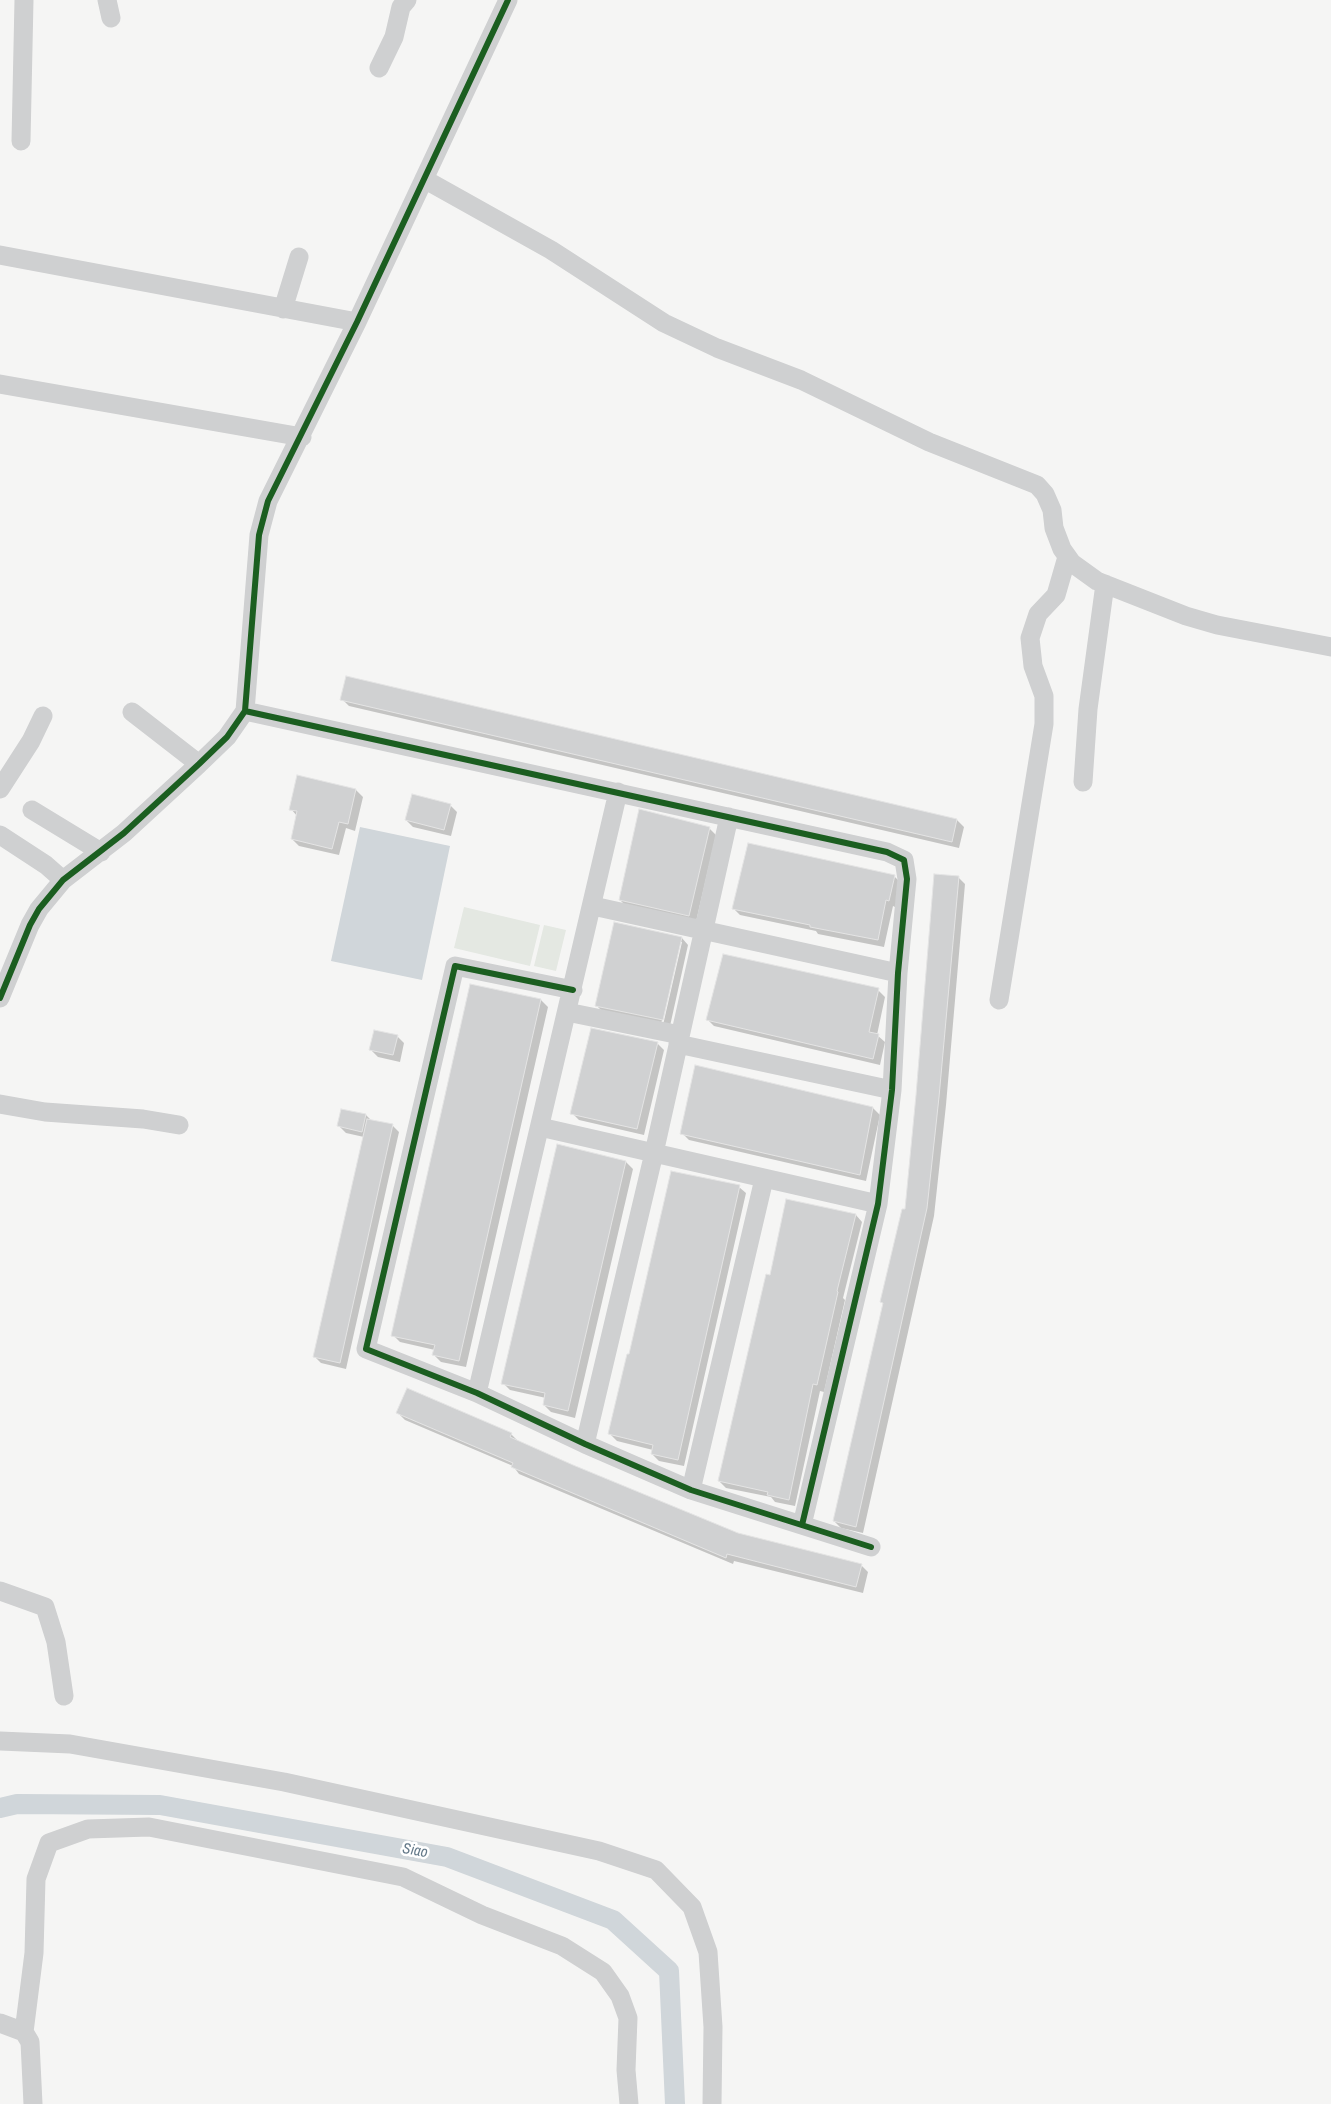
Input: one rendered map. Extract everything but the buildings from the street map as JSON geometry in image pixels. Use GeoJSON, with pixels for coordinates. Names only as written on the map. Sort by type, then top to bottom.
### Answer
{"type":"FeatureCollection","features":[{"type":"Feature","properties":{"kind":"street"},"geometry":{"type":"LineString","coordinates":[[21,141],[24,0]]}},
{"type":"Feature","properties":{"kind":"street"},"geometry":{"type":"LineString","coordinates":[[380,68],[394,36],[400,8],[407,0]]}},
{"type":"Feature","properties":{"kind":"street"},"geometry":{"type":"LineString","coordinates":[[0,998],[30,925],[39,909],[63,880],[102,852],[199,764],[227,737],[245,711],[259,535],[268,501],[302,437],[508,0]]}},
{"type":"Feature","properties":{"kind":"street"},"geometry":{"type":"LineString","coordinates":[[424,179],[551,250],[610,290],[664,323],[717,348],[801,380],[929,442],[1036,485],[1045,494],[1052,510],[1054,528],[1067,557],[1072,563],[1097,581],[1186,616],[1209,623],[1331,648]]}},
{"type":"Feature","properties":{"kind":"street"},"geometry":{"type":"LineString","coordinates":[[0,255],[357,322]]}},
{"type":"Feature","properties":{"kind":"street"},"geometry":{"type":"LineString","coordinates":[[283,308],[299,257]]}},
{"type":"Feature","properties":{"kind":"street"},"geometry":{"type":"LineString","coordinates":[[0,384],[302,437]]}},
{"type":"Feature","properties":{"kind":"street"},"geometry":{"type":"LineString","coordinates":[[999,1000],[1044,724],[1044,696],[1033,666],[1030,638],[1038,614],[1056,595],[1067,557]]}},
{"type":"Feature","properties":{"kind":"street"},"geometry":{"type":"LineString","coordinates":[[1083,782],[1088,709],[1105,584]]}},
{"type":"Feature","properties":{"kind":"street"},"geometry":{"type":"LineString","coordinates":[[245,711],[887,852],[904,860],[907,879],[898,973],[892,1090],[878,1204],[802,1526]]}},
{"type":"Feature","properties":{"kind":"street"},"geometry":{"type":"LineString","coordinates":[[132,712],[199,764]]}},
{"type":"Feature","properties":{"kind":"street"},"geometry":{"type":"LineString","coordinates":[[2,783],[31,740],[42,716]]}},
{"type":"Feature","properties":{"kind":"street"},"geometry":{"type":"LineString","coordinates":[[476,1393],[593,906],[618,792]]}},
{"type":"Feature","properties":{"kind":"street"},"geometry":{"type":"LineString","coordinates":[[32,810],[102,852]]}},
{"type":"Feature","properties":{"kind":"street"},"geometry":{"type":"LineString","coordinates":[[585,1444],[654,1153],[729,817]]}},
{"type":"Feature","properties":{"kind":"street"},"geometry":{"type":"LineString","coordinates":[[0,835],[46,865],[63,880]]}},
{"type":"Feature","properties":{"kind":"street"},"geometry":{"type":"LineString","coordinates":[[593,906],[703,932],[898,973]]}},
{"type":"Feature","properties":{"kind":"street"},"geometry":{"type":"LineString","coordinates":[[573,990],[455,966],[366,1349],[476,1393],[585,1444],[691,1490],[872,1547]]}},
{"type":"Feature","properties":{"kind":"street"},"geometry":{"type":"LineString","coordinates":[[567,1012],[892,1090]]}},
{"type":"Feature","properties":{"kind":"street"},"geometry":{"type":"LineString","coordinates":[[0,1104],[44,1112],[143,1119],[179,1125]]}},
{"type":"Feature","properties":{"kind":"street"},"geometry":{"type":"LineString","coordinates":[[540,1127],[878,1204]]}},
{"type":"Feature","properties":{"kind":"street"},"geometry":{"type":"LineString","coordinates":[[691,1490],[764,1179]]}},
{"type":"Feature","properties":{"kind":"street"},"geometry":{"type":"LineString","coordinates":[[0,1591],[44,1607],[56,1642],[64,1696]]}},
{"type":"Feature","properties":{"kind":"street"},"geometry":{"type":"LineString","coordinates":[[0,1741],[70,1744],[284,1782],[599,1851],[656,1870],[692,1907],[708,1952],[713,2027],[712,2104]]}},
{"type":"Feature","properties":{"kind":"street"},"geometry":{"type":"LineString","coordinates":[[33,2104],[30,2042],[24,2032],[34,1953],[36,1879],[48,1844],[88,1829],[149,1826],[403,1877],[482,1915],[562,1946],[603,1972],[620,1996],[628,2018],[626,2070],[629,2104]]}},
{"type":"Feature","properties":{"kind":"street"},"geometry":{"type":"LineString","coordinates":[[0,2023],[24,2032]]}},
{"type":"Feature","properties":{"kind":"shaded area"},"geometry":{"type":"Polygon","coordinates":[[[360,827],[450,846],[422,980],[331,961],[360,827]]]}},
{"type":"Feature","properties":{"kind":"shaded area"},"geometry":{"type":"Polygon","coordinates":[[[464,907],[540,925],[530,966],[454,948],[464,907]]]}},
{"type":"Feature","properties":{"kind":"shaded area"},"geometry":{"type":"Polygon","coordinates":[[[544,925],[566,930],[556,971],[534,966],[544,925]]]}},
{"type":"Feature","properties":{"kind":"waterway","name":"Siao"},"geometry":{"type":"LineString","coordinates":[[0,1808],[17,1804],[160,1805],[447,1857],[613,1920],[669,1971],[675,2104]]}},
{"type":"Feature","properties":{"kind":"cycle path"},"geometry":{"type":"LineString","coordinates":[[0,998],[30,925],[39,909],[63,880],[124,833],[199,764],[227,737],[245,711],[259,535],[268,501],[357,322],[508,0]]}},
{"type":"Feature","properties":{"kind":"cycle path"},"geometry":{"type":"LineString","coordinates":[[245,711],[887,852],[904,860],[907,879],[898,973],[892,1090],[878,1204],[802,1525]]}},
{"type":"Feature","properties":{"kind":"cycle path"},"geometry":{"type":"LineString","coordinates":[[573,990],[455,966],[366,1349],[477,1393],[585,1444],[691,1490],[871,1547]]}}]}
